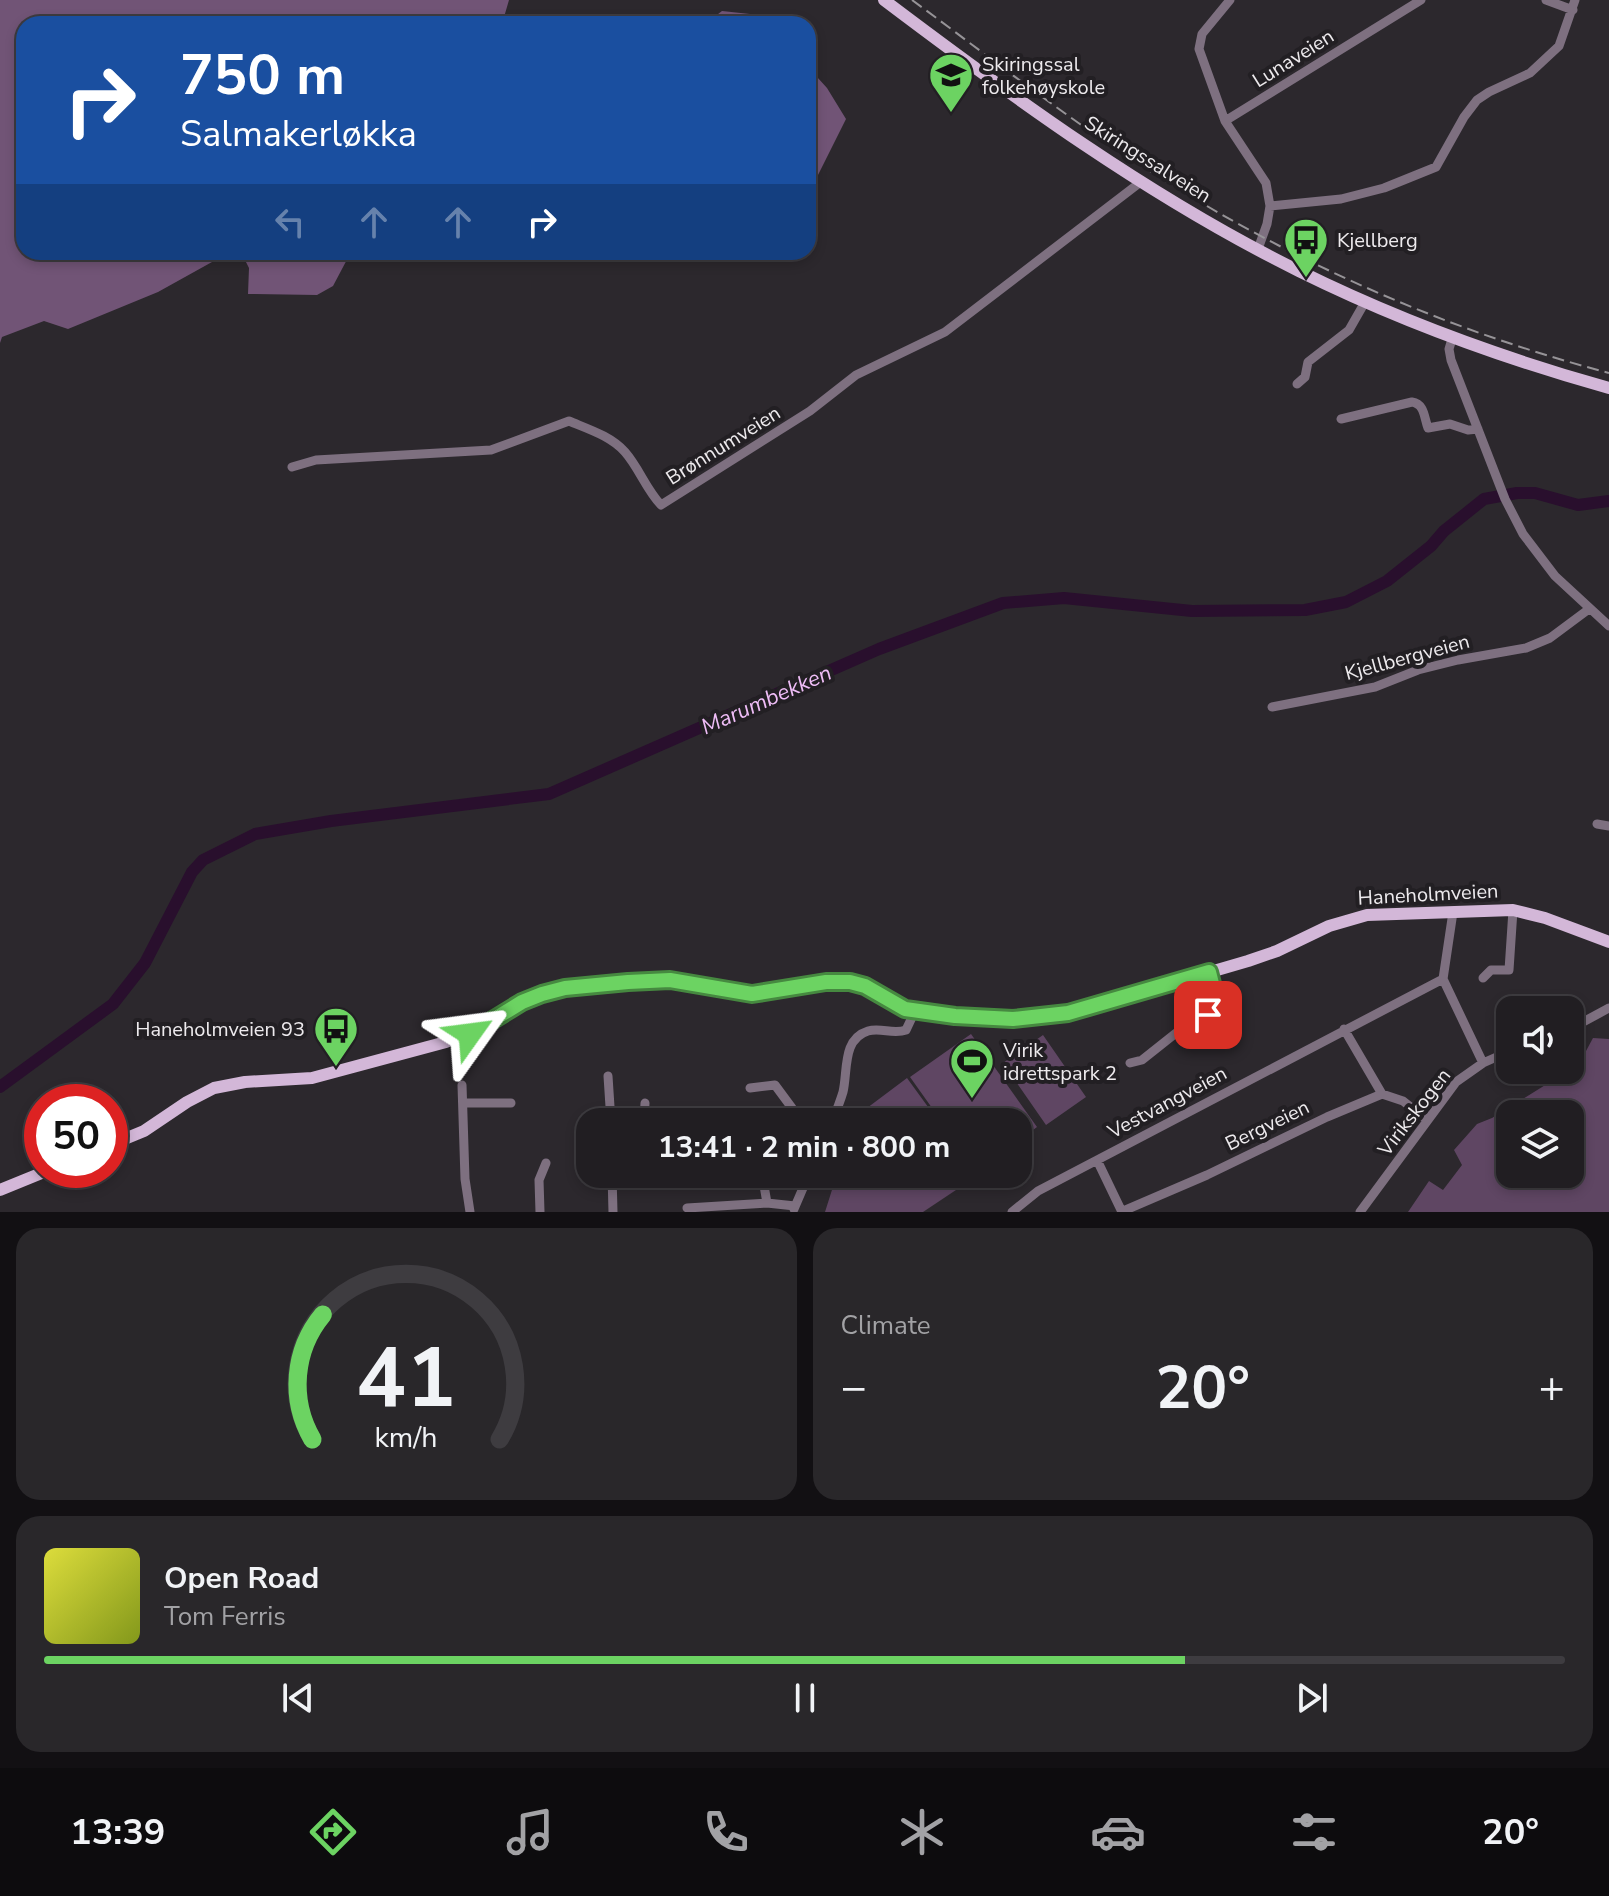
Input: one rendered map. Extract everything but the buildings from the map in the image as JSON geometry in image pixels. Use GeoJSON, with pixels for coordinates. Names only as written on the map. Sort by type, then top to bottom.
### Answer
{"type":"FeatureCollection","features":[{"type":"Feature","properties":{"kind":"main road","name":"Skiringssalveien"},"geometry":{"type":"LineString","coordinates":[[884,0],[1038,113],[1142,181],[1258,249],[1365,302],[1452,339],[1609,388]]}},
{"type":"Feature","properties":{"kind":"main road","name":"Haneholmveien"},"geometry":{"type":"LineString","coordinates":[[128,1137],[152,1127],[187,1102],[214,1088],[245,1082],[312,1078],[447,1042],[484,1027],[528,999],[558,989],[663,980],[731,993],[761,994],[817,983],[842,982],[862,985],[894,1005],[915,1011],[983,1018],[1042,1017],[1087,1008],[1263,957],[1329,926],[1378,914],[1513,910],[1545,918],[1609,942]]}},
{"type":"Feature","properties":{"kind":"main road"},"geometry":{"type":"LineString","coordinates":[[0,1190],[24,1180]]}},
{"type":"Feature","properties":{"kind":"street"},"geometry":{"type":"LineString","coordinates":[[1230,0],[1199,41],[1202,61],[1225,121],[1263,176],[1270,206],[1258,249]]}},
{"type":"Feature","properties":{"kind":"street","name":"Lunaveien"},"geometry":{"type":"LineString","coordinates":[[1225,121],[1421,0]]}},
{"type":"Feature","properties":{"kind":"street"},"geometry":{"type":"LineString","coordinates":[[1270,206],[1341,199],[1384,188],[1436,167],[1477,100],[1530,73],[1559,46],[1574,5],[1546,0]]}},
{"type":"Feature","properties":{"kind":"street","name":"Brønnumveien"},"geometry":{"type":"LineString","coordinates":[[292,467],[316,460],[491,450],[569,421],[598,433],[625,452],[661,505],[810,411],[856,375],[945,332],[1142,181]]}},
{"type":"Feature","properties":{"kind":"street"},"geometry":{"type":"LineString","coordinates":[[1297,384],[1305,377],[1312,357],[1355,323],[1365,302]]}},
{"type":"Feature","properties":{"kind":"street"},"geometry":{"type":"LineString","coordinates":[[1452,339],[1449,355],[1503,495],[1523,534],[1544,564],[1609,626]]}},
{"type":"Feature","properties":{"kind":"street"},"geometry":{"type":"LineString","coordinates":[[1341,419],[1418,402],[1428,428],[1450,424],[1468,430],[1478,429]]}},
{"type":"Feature","properties":{"kind":"street","name":"Kjellbergveien"},"geometry":{"type":"LineString","coordinates":[[1272,707],[1375,687],[1418,670],[1526,648],[1550,638],[1589,609]]}},
{"type":"Feature","properties":{"kind":"street"},"geometry":{"type":"LineString","coordinates":[[1597,824],[1609,826]]}},
{"type":"Feature","properties":{"kind":"street","name":"Haneholmveien"},"geometry":{"type":"LineString","coordinates":[[1483,978],[1491,970],[1509,970],[1513,910]]}},
{"type":"Feature","properties":{"kind":"street"},"geometry":{"type":"LineString","coordinates":[[1453,912],[1443,979],[1483,1063]]}},
{"type":"Feature","properties":{"kind":"street"},"geometry":{"type":"LineString","coordinates":[[1130,1063],[1142,1060],[1176,1033],[1200,1021],[1213,1010],[1217,1003],[1209,972]]}},
{"type":"Feature","properties":{"kind":"street","name":"Vestvangveien"},"geometry":{"type":"LineString","coordinates":[[1012,1212],[1027,1198],[1097,1160],[1443,979]]}},
{"type":"Feature","properties":{"kind":"street"},"geometry":{"type":"LineString","coordinates":[[1584,1021],[1609,1008]]}},
{"type":"Feature","properties":{"kind":"street"},"geometry":{"type":"LineString","coordinates":[[837,1108],[843,1092],[847,1055],[853,1041],[870,1030],[894,1033],[906,1030],[915,1011]]}},
{"type":"Feature","properties":{"kind":"street"},"geometry":{"type":"LineString","coordinates":[[1344,1029],[1382,1094],[1403,1101],[1427,1120]]}},
{"type":"Feature","properties":{"kind":"street","name":"Virikskogen"},"geometry":{"type":"LineString","coordinates":[[1360,1212],[1456,1082],[1496,1057]]}},
{"type":"Feature","properties":{"kind":"street"},"geometry":{"type":"LineString","coordinates":[[608,1076],[610,1108]]}},
{"type":"Feature","properties":{"kind":"street"},"geometry":{"type":"LineString","coordinates":[[462,1085],[465,1179],[470,1212]]}},
{"type":"Feature","properties":{"kind":"street"},"geometry":{"type":"LineString","coordinates":[[750,1088],[775,1085],[792,1108]]}},
{"type":"Feature","properties":{"kind":"street","name":"Bergveien"},"geometry":{"type":"LineString","coordinates":[[1121,1212],[1382,1094]]}},
{"type":"Feature","properties":{"kind":"street"},"geometry":{"type":"LineString","coordinates":[[463,1103],[511,1103]]}},
{"type":"Feature","properties":{"kind":"street"},"geometry":{"type":"LineString","coordinates":[[645,1103],[645,1108]]}},
{"type":"Feature","properties":{"kind":"street"},"geometry":{"type":"LineString","coordinates":[[1097,1160],[1121,1212]]}},
{"type":"Feature","properties":{"kind":"street"},"geometry":{"type":"LineString","coordinates":[[540,1212],[539,1180],[546,1163]]}},
{"type":"Feature","properties":{"kind":"street"},"geometry":{"type":"LineString","coordinates":[[612,1188],[613,1212]]}},
{"type":"Feature","properties":{"kind":"street"},"geometry":{"type":"LineString","coordinates":[[764,1188],[767,1203]]}},
{"type":"Feature","properties":{"kind":"street"},"geometry":{"type":"LineString","coordinates":[[687,1208],[767,1203],[794,1209],[803,1188]]}},
{"type":"Feature","properties":{"kind":"shaded area"},"geometry":{"type":"Polygon","coordinates":[[[0,0],[509,0],[504,16],[16,16],[16,260],[216,260],[158,292],[68,329],[44,321],[2,337],[0,343],[0,0]]]}},
{"type":"Feature","properties":{"kind":"shaded area"},"geometry":{"type":"Polygon","coordinates":[[[722,11],[753,16],[715,16],[722,11]]]}},
{"type":"Feature","properties":{"kind":"shaded area"},"geometry":{"type":"Polygon","coordinates":[[[816,76],[846,119],[818,175],[817,223],[816,76]]]}},
{"type":"Feature","properties":{"kind":"shaded area"},"geometry":{"type":"Polygon","coordinates":[[[245,260],[347,260],[333,286],[317,295],[248,294],[249,268],[245,260]]]}},
{"type":"Feature","properties":{"kind":"shaded area","name":"Virik idrettspark 2"},"geometry":{"type":"Polygon","coordinates":[[[971,1034],[1024,1108],[932,1108],[910,1077],[971,1034]]]}},
{"type":"Feature","properties":{"kind":"shaded area"},"geometry":{"type":"Polygon","coordinates":[[[1043,1035],[1086,1097],[1046,1125],[1003,1063],[1043,1035]]]}},
{"type":"Feature","properties":{"kind":"shaded area"},"geometry":{"type":"Polygon","coordinates":[[[1593,1038],[1609,1039],[1609,1212],[1408,1212],[1429,1181],[1443,1190],[1462,1165],[1454,1150],[1477,1124],[1496,1116],[1496,1188],[1584,1188],[1584,1100],[1521,1100],[1547,1084],[1584,1084],[1584,1055],[1593,1038]]]}},
{"type":"Feature","properties":{"kind":"shaded area"},"geometry":{"type":"Polygon","coordinates":[[[907,1078],[929,1108],[867,1108],[907,1078]]]}},
{"type":"Feature","properties":{"kind":"shaded area"},"geometry":{"type":"Polygon","coordinates":[[[833,1188],[959,1188],[923,1212],[825,1212],[833,1188]]]}},
{"type":"Feature","properties":{"kind":"waterway","name":"Marumbekken"},"geometry":{"type":"LineString","coordinates":[[0,1087],[113,1004],[145,963],[192,872],[203,860],[255,834],[331,821],[549,794],[879,649],[1003,603],[1064,598],[1192,611],[1305,610],[1346,602],[1387,581],[1484,499],[1535,493],[1578,505],[1609,501]]}},
{"type":"Feature","properties":{"kind":"railway"},"geometry":{"type":"LineString","coordinates":[[912,0],[1110,145],[1250,230],[1307,260],[1425,312],[1485,335],[1609,373]]}},
{"type":"Feature","properties":{"kind":"place","name":"Skiringssal folkehøyskole"},"geometry":{"type":"Point","coordinates":[951,114]}},
{"type":"Feature","properties":{"kind":"place","name":"Kjellberg"},"geometry":{"type":"Point","coordinates":[1306,279]}},
{"type":"Feature","properties":{"kind":"place","name":"Haneholmveien 93"},"geometry":{"type":"Point","coordinates":[336,1068]}},
{"type":"Feature","properties":{"kind":"place","name":"Virik idrettspark 2"},"geometry":{"type":"Point","coordinates":[972,1100]}},
{"type":"Feature","properties":{"kind":"route"},"geometry":{"type":"LineString","coordinates":[[470,1034],[522,1002],[550,991],[663,980],[752,994],[826,982],[850,982],[865,986],[905,1009],[1013,1019],[1068,1013],[1209,972],[1217,1003],[1208,1015]]}}]}
